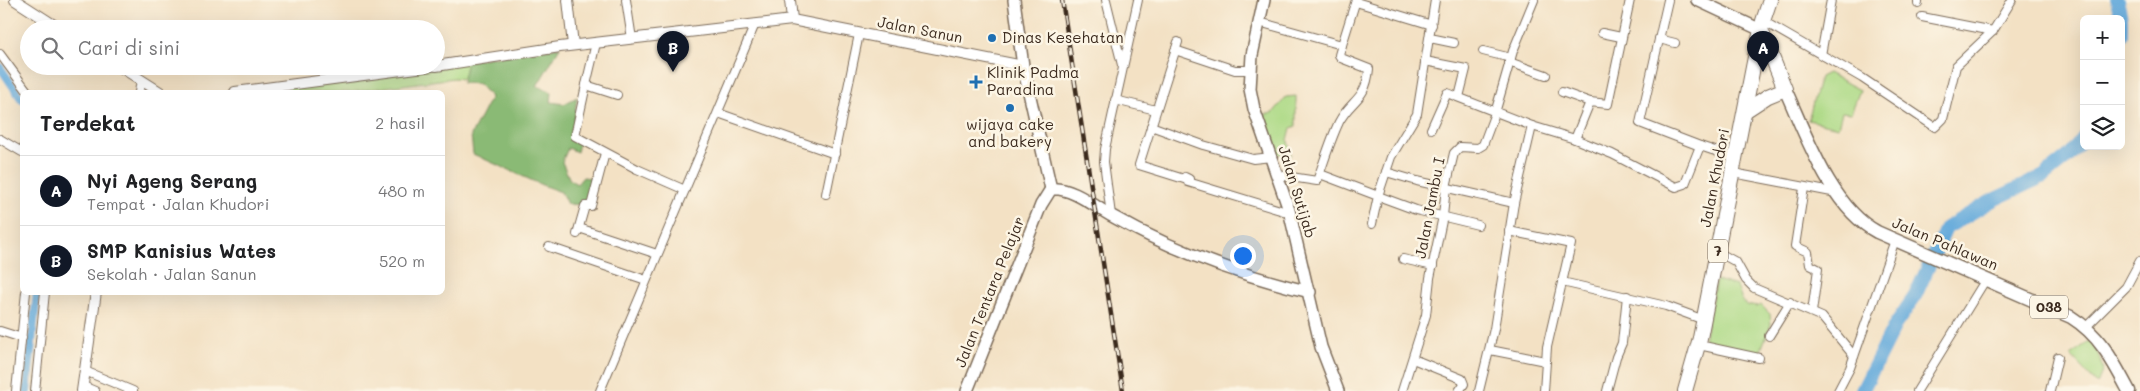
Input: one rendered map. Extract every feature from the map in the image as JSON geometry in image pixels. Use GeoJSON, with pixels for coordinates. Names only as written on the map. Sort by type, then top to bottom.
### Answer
{"type":"FeatureCollection","features":[{"type":"Feature","properties":{"kind":"highway","name":"7"},"geometry":{"type":"LineString","coordinates":[[1762,25],[1770,0]]}},
{"type":"Feature","properties":{"kind":"highway","name":"Jalan Pahlawan"},"geometry":{"type":"LineString","coordinates":[[1762,25],[1785,89]]}},
{"type":"Feature","properties":{"kind":"highway","name":"Jalan Khudori"},"geometry":{"type":"LineString","coordinates":[[1685,391],[1699,345],[1762,25]]}},
{"type":"Feature","properties":{"kind":"highway"},"geometry":{"type":"LineString","coordinates":[[1745,111],[1768,96],[1785,89]]}},
{"type":"Feature","properties":{"kind":"main road"},"geometry":{"type":"LineString","coordinates":[[1014,0],[1023,66],[1051,189],[1060,188],[1111,216],[1199,259],[1310,292]]}},
{"type":"Feature","properties":{"kind":"main road","name":"Jalan Sutijab"},"geometry":{"type":"LineString","coordinates":[[1264,0],[1250,70],[1254,109],[1290,213],[1310,292],[1321,347],[1338,391]]}},
{"type":"Feature","properties":{"kind":"main road"},"geometry":{"type":"LineString","coordinates":[[1697,0],[1762,25]]}},
{"type":"Feature","properties":{"kind":"main road","name":"Jalan Pahlawan"},"geometry":{"type":"LineString","coordinates":[[1785,89],[1810,146],[1837,193],[1854,217],[1869,228],[2071,317],[2086,327],[2101,341],[2128,391]]}},
{"type":"Feature","properties":{"kind":"main road","name":"Jalan Tentara Pelajar"},"geometry":{"type":"LineString","coordinates":[[967,391],[1041,205],[1051,189]]}},
{"type":"Feature","properties":{"kind":"street"},"geometry":{"type":"LineString","coordinates":[[15,0],[46,20]]}},
{"type":"Feature","properties":{"kind":"street"},"geometry":{"type":"LineString","coordinates":[[568,0],[573,45]]}},
{"type":"Feature","properties":{"kind":"street"},"geometry":{"type":"LineString","coordinates":[[626,0],[632,39]]}},
{"type":"Feature","properties":{"kind":"street"},"geometry":{"type":"LineString","coordinates":[[790,0],[792,20]]}},
{"type":"Feature","properties":{"kind":"street"},"geometry":{"type":"LineString","coordinates":[[1106,0],[1122,67]]}},
{"type":"Feature","properties":{"kind":"street"},"geometry":{"type":"LineString","coordinates":[[1111,216],[1104,162],[1115,100],[1138,0]]}},
{"type":"Feature","properties":{"kind":"street"},"geometry":{"type":"LineString","coordinates":[[1372,224],[1378,196],[1394,151],[1417,114],[1435,0]]}},
{"type":"Feature","properties":{"kind":"street","name":"Jalan Jambu I"},"geometry":{"type":"LineString","coordinates":[[1402,391],[1426,315],[1443,216],[1446,187],[1456,149],[1480,148],[1483,145],[1510,60],[1534,0]]}},
{"type":"Feature","properties":{"kind":"street"},"geometry":{"type":"LineString","coordinates":[[1562,92],[1590,102],[1607,105],[1630,0]]}},
{"type":"Feature","properties":{"kind":"street"},"geometry":{"type":"LineString","coordinates":[[1668,0],[1640,123],[1736,158]]}},
{"type":"Feature","properties":{"kind":"street"},"geometry":{"type":"LineString","coordinates":[[1821,55],[1832,0]]}},
{"type":"Feature","properties":{"kind":"street"},"geometry":{"type":"LineString","coordinates":[[1762,25],[1862,78],[1932,126],[1938,127],[1943,119],[1956,66],[1993,31],[2012,0]]}},
{"type":"Feature","properties":{"kind":"street"},"geometry":{"type":"LineString","coordinates":[[1278,175],[1317,181],[1339,123],[1345,112],[1362,95],[1368,82],[1369,69],[1340,56],[1356,1],[1432,25]]}},
{"type":"Feature","properties":{"kind":"street"},"geometry":{"type":"LineString","coordinates":[[1922,17],[1993,31]]}},
{"type":"Feature","properties":{"kind":"street","name":"Jalan Sanun"},"geometry":{"type":"LineString","coordinates":[[445,65],[573,45],[792,20],[1023,66]]}},
{"type":"Feature","properties":{"kind":"street"},"geometry":{"type":"LineString","coordinates":[[1259,22],[1342,44]]}},
{"type":"Feature","properties":{"kind":"street"},"geometry":{"type":"LineString","coordinates":[[600,391],[755,24]]}},
{"type":"Feature","properties":{"kind":"street"},"geometry":{"type":"LineString","coordinates":[[1602,33],[1621,37]]}},
{"type":"Feature","properties":{"kind":"street"},"geometry":{"type":"LineString","coordinates":[[826,194],[859,34]]}},
{"type":"Feature","properties":{"kind":"street"},"geometry":{"type":"LineString","coordinates":[[1430,38],[1454,44]]}},
{"type":"Feature","properties":{"kind":"street"},"geometry":{"type":"LineString","coordinates":[[1659,39],[1675,43]]}},
{"type":"Feature","properties":{"kind":"street"},"geometry":{"type":"LineString","coordinates":[[596,43],[575,136],[637,170],[685,190]]}},
{"type":"Feature","properties":{"kind":"street"},"geometry":{"type":"LineString","coordinates":[[1250,70],[1235,70],[1177,46],[1139,165],[1189,179],[1188,182],[1290,213]]}},
{"type":"Feature","properties":{"kind":"street"},"geometry":{"type":"LineString","coordinates":[[1483,51],[1546,75]]}},
{"type":"Feature","properties":{"kind":"street"},"geometry":{"type":"LineString","coordinates":[[0,54],[27,90]]}},
{"type":"Feature","properties":{"kind":"street"},"geometry":{"type":"LineString","coordinates":[[1426,61],[1466,69],[1459,97]]}},
{"type":"Feature","properties":{"kind":"street"},"geometry":{"type":"LineString","coordinates":[[133,75],[157,90]]}},
{"type":"Feature","properties":{"kind":"street"},"geometry":{"type":"LineString","coordinates":[[250,90],[364,75]]}},
{"type":"Feature","properties":{"kind":"street"},"geometry":{"type":"LineString","coordinates":[[139,90],[141,80]]}},
{"type":"Feature","properties":{"kind":"street"},"geometry":{"type":"LineString","coordinates":[[586,85],[617,95]]}},
{"type":"Feature","properties":{"kind":"street"},"geometry":{"type":"LineString","coordinates":[[1431,129],[1445,94],[1459,97],[1532,126],[1575,139],[1612,154],[1676,187],[1685,184],[1700,146]]}},
{"type":"Feature","properties":{"kind":"street"},"geometry":{"type":"LineString","coordinates":[[1115,100],[1156,110]]}},
{"type":"Feature","properties":{"kind":"street"},"geometry":{"type":"LineString","coordinates":[[1575,139],[1590,102]]}},
{"type":"Feature","properties":{"kind":"street"},"geometry":{"type":"LineString","coordinates":[[718,113],[835,154]]}},
{"type":"Feature","properties":{"kind":"street"},"geometry":{"type":"LineString","coordinates":[[1151,126],[1203,145],[1253,159],[1272,157]]}},
{"type":"Feature","properties":{"kind":"street"},"geometry":{"type":"LineString","coordinates":[[1479,391],[1490,350],[1508,231],[1532,126]]}},
{"type":"Feature","properties":{"kind":"street"},"geometry":{"type":"LineString","coordinates":[[0,139],[20,151]]}},
{"type":"Feature","properties":{"kind":"street"},"geometry":{"type":"LineString","coordinates":[[605,153],[591,207],[586,206],[578,231],[657,254]]}},
{"type":"Feature","properties":{"kind":"street"},"geometry":{"type":"LineString","coordinates":[[1386,172],[1514,203]]}},
{"type":"Feature","properties":{"kind":"street"},"geometry":{"type":"LineString","coordinates":[[1733,173],[1837,193]]}},
{"type":"Feature","properties":{"kind":"street"},"geometry":{"type":"LineString","coordinates":[[1320,174],[1416,210],[1478,225]]}},
{"type":"Feature","properties":{"kind":"street"},"geometry":{"type":"LineString","coordinates":[[1804,188],[1794,246],[1808,252],[1810,266],[1818,269],[1812,312]]}},
{"type":"Feature","properties":{"kind":"street"},"geometry":{"type":"LineString","coordinates":[[1508,231],[1570,243],[1545,361],[1544,391]]}},
{"type":"Feature","properties":{"kind":"street"},"geometry":{"type":"LineString","coordinates":[[1838,391],[1854,356],[1896,240]]}},
{"type":"Feature","properties":{"kind":"street"},"geometry":{"type":"LineString","coordinates":[[549,247],[646,280]]}},
{"type":"Feature","properties":{"kind":"street"},"geometry":{"type":"LineString","coordinates":[[1718,252],[1736,262],[1750,285],[1822,317],[1832,326],[1854,356]]}},
{"type":"Feature","properties":{"kind":"street"},"geometry":{"type":"LineString","coordinates":[[1403,259],[1433,266]]}},
{"type":"Feature","properties":{"kind":"street"},"geometry":{"type":"LineString","coordinates":[[2086,327],[2126,287],[2140,261]]}},
{"type":"Feature","properties":{"kind":"street"},"geometry":{"type":"LineString","coordinates":[[1917,391],[1986,279]]}},
{"type":"Feature","properties":{"kind":"street"},"geometry":{"type":"LineString","coordinates":[[1562,282],[1666,306],[1704,320]]}},
{"type":"Feature","properties":{"kind":"street"},"geometry":{"type":"LineString","coordinates":[[16,391],[26,295]]}},
{"type":"Feature","properties":{"kind":"street"},"geometry":{"type":"LineString","coordinates":[[35,391],[45,295]]}},
{"type":"Feature","properties":{"kind":"street"},"geometry":{"type":"LineString","coordinates":[[95,391],[83,388],[96,295]]}},
{"type":"Feature","properties":{"kind":"street"},"geometry":{"type":"LineString","coordinates":[[1607,391],[1622,342],[1627,296]]}},
{"type":"Feature","properties":{"kind":"street"},"geometry":{"type":"LineString","coordinates":[[1769,336],[1790,302]]}},
{"type":"Feature","properties":{"kind":"street"},"geometry":{"type":"LineString","coordinates":[[0,331],[22,338]]}},
{"type":"Feature","properties":{"kind":"street"},"geometry":{"type":"LineString","coordinates":[[1699,345],[1759,358]]}},
{"type":"Feature","properties":{"kind":"street"},"geometry":{"type":"LineString","coordinates":[[1490,350],[1545,361]]}},
{"type":"Feature","properties":{"kind":"street"},"geometry":{"type":"LineString","coordinates":[[2050,391],[2058,357]]}},
{"type":"Feature","properties":{"kind":"street"},"geometry":{"type":"LineString","coordinates":[[1413,359],[1462,379],[1464,384],[1459,391]]}},
{"type":"Feature","properties":{"kind":"street"},"geometry":{"type":"LineString","coordinates":[[85,371],[133,391]]}},
{"type":"Feature","properties":{"kind":"green space"},"geometry":{"type":"Polygon","coordinates":[[[560,47],[537,86],[552,92],[551,102],[564,104],[577,97],[572,135],[580,139],[577,152],[568,148],[562,162],[570,180],[577,184],[583,177],[591,178],[587,205],[567,204],[561,192],[473,154],[471,135],[491,97],[479,84],[462,83],[467,61],[560,47]]]}},
{"type":"Feature","properties":{"kind":"green space"},"geometry":{"type":"Polygon","coordinates":[[[467,61],[463,79],[454,78],[365,90],[247,90],[361,75],[445,75],[445,64],[467,61]]]}},
{"type":"Feature","properties":{"kind":"green space"},"geometry":{"type":"Polygon","coordinates":[[[1828,73],[1860,90],[1851,113],[1842,112],[1838,127],[1808,120],[1820,77],[1828,73]]]}},
{"type":"Feature","properties":{"kind":"green space"},"geometry":{"type":"Polygon","coordinates":[[[1296,96],[1296,126],[1291,128],[1288,140],[1291,155],[1276,154],[1262,115],[1273,113],[1286,97],[1296,96]]]}},
{"type":"Feature","properties":{"kind":"green space"},"geometry":{"type":"Polygon","coordinates":[[[1716,280],[1737,286],[1741,298],[1746,305],[1757,307],[1761,305],[1770,314],[1771,324],[1759,355],[1703,346],[1716,280]]]}},
{"type":"Feature","properties":{"kind":"green space"},"geometry":{"type":"Polygon","coordinates":[[[2093,339],[2103,369],[2097,384],[2070,355],[2093,339]]]}},
{"type":"Feature","properties":{"kind":"waterway"},"geometry":{"type":"LineString","coordinates":[[2117,0],[2120,15]]}},
{"type":"Feature","properties":{"kind":"waterway"},"geometry":{"type":"LineString","coordinates":[[0,67],[20,97]]}},
{"type":"Feature","properties":{"kind":"waterway"},"geometry":{"type":"LineString","coordinates":[[1862,391],[1895,325],[1915,296],[1946,228],[1993,200],[2044,176],[2070,155],[2080,142]]}},
{"type":"Feature","properties":{"kind":"waterway"},"geometry":{"type":"LineString","coordinates":[[27,391],[37,295]]}},
{"type":"Feature","properties":{"kind":"railway"},"geometry":{"type":"LineString","coordinates":[[1062,0],[1123,391]]}},
{"type":"Feature","properties":{"kind":"place","name":"Dinas Kesehatan"},"geometry":{"type":"Point","coordinates":[992,38]}},
{"type":"Feature","properties":{"kind":"place","name":"SMP Kanisius Wates"},"geometry":{"type":"Point","coordinates":[673,72]}},
{"type":"Feature","properties":{"kind":"place","name":"Nyi Ageng Serang"},"geometry":{"type":"Point","coordinates":[1763,72]}},
{"type":"Feature","properties":{"kind":"place","name":"Klinik Padma Paradina"},"geometry":{"type":"Point","coordinates":[976,82]}},
{"type":"Feature","properties":{"kind":"place","name":"wijaya cake and bakery"},"geometry":{"type":"Point","coordinates":[1010,108]}}]}
